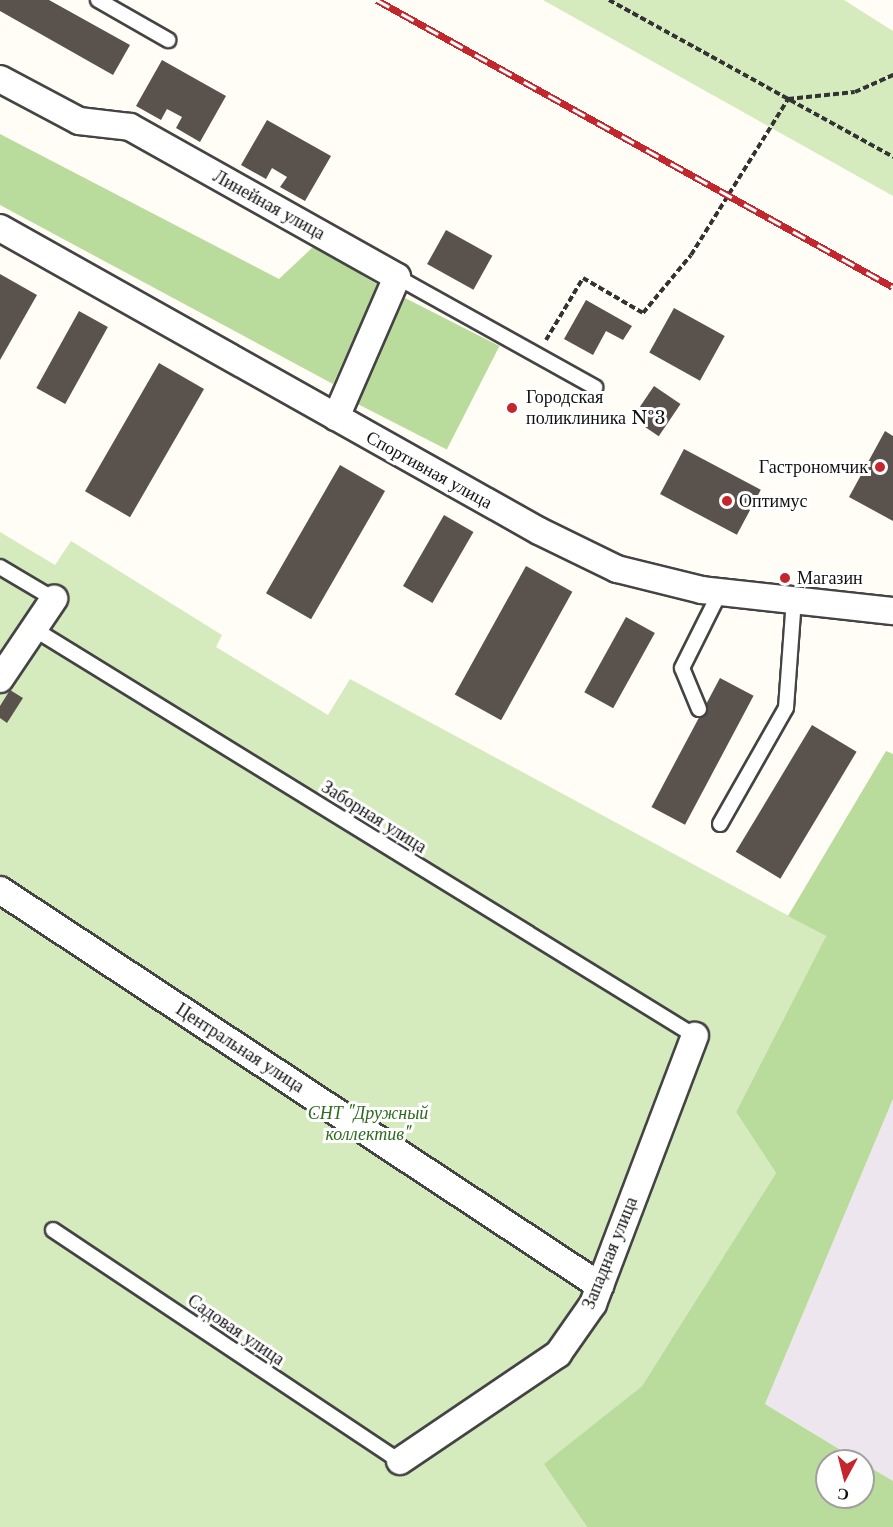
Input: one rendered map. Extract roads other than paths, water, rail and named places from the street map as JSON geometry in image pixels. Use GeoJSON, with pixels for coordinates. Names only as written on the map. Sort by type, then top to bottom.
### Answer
{"type":"FeatureCollection","features":[{"type":"Feature","properties":{"kind":"street","name":"Линейная улица"},"geometry":{"type":"LineString","coordinates":[[0,79],[79,121],[130,127],[397,277]]}},
{"type":"Feature","properties":{"kind":"street","name":"Спортивная улица"},"geometry":{"type":"LineString","coordinates":[[0,228],[585,554],[646,579],[720,592],[893,611]]}},
{"type":"Feature","properties":{"kind":"street"},"geometry":{"type":"LineString","coordinates":[[336,417],[397,277]]}},
{"type":"Feature","properties":{"kind":"street"},"geometry":{"type":"LineString","coordinates":[[0,679],[54,599]]}},
{"type":"Feature","properties":{"kind":"street","name":"Центральная улица"},"geometry":{"type":"LineString","coordinates":[[0,890],[600,1286]]}},
{"type":"Feature","properties":{"kind":"street","name":"Западная улица"},"geometry":{"type":"LineString","coordinates":[[400,1461],[558,1354],[600,1286],[695,1036]]}},
{"type":"Feature","properties":{"kind":"lane"},"geometry":{"type":"LineString","coordinates":[[98,0],[168,40]]}},
{"type":"Feature","properties":{"kind":"lane"},"geometry":{"type":"LineString","coordinates":[[397,277],[595,387]]}},
{"type":"Feature","properties":{"kind":"lane"},"geometry":{"type":"LineString","coordinates":[[0,567],[54,599]]}},
{"type":"Feature","properties":{"kind":"lane"},"geometry":{"type":"LineString","coordinates":[[699,709],[682,668],[720,592]]}},
{"type":"Feature","properties":{"kind":"lane"},"geometry":{"type":"LineString","coordinates":[[720,824],[786,708],[794,600]]}},
{"type":"Feature","properties":{"kind":"lane","name":"Заборная улица"},"geometry":{"type":"LineString","coordinates":[[34,629],[695,1036]]}},
{"type":"Feature","properties":{"kind":"lane","name":"Садовая улица"},"geometry":{"type":"LineString","coordinates":[[53,1230],[400,1461]]}},
{"type":"Feature","properties":{"kind":"railway"},"geometry":{"type":"LineString","coordinates":[[377,0],[893,287]]}},
{"type":"Feature","properties":{"kind":"place","name":"Городская поликлиника №3"},"geometry":{"type":"Point","coordinates":[512,408]}},
{"type":"Feature","properties":{"kind":"place","name":"Гастрономчик"},"geometry":{"type":"Point","coordinates":[880,467]}},
{"type":"Feature","properties":{"kind":"place","name":"Оптимус"},"geometry":{"type":"Point","coordinates":[727,501]}},
{"type":"Feature","properties":{"kind":"place","name":"Магазин"},"geometry":{"type":"Point","coordinates":[785,578]}},
{"type":"Feature","properties":{"kind":"park label","name":"СНТ \"Дружный коллектив\""},"geometry":{"type":"Point","coordinates":[368,1124]}}]}
